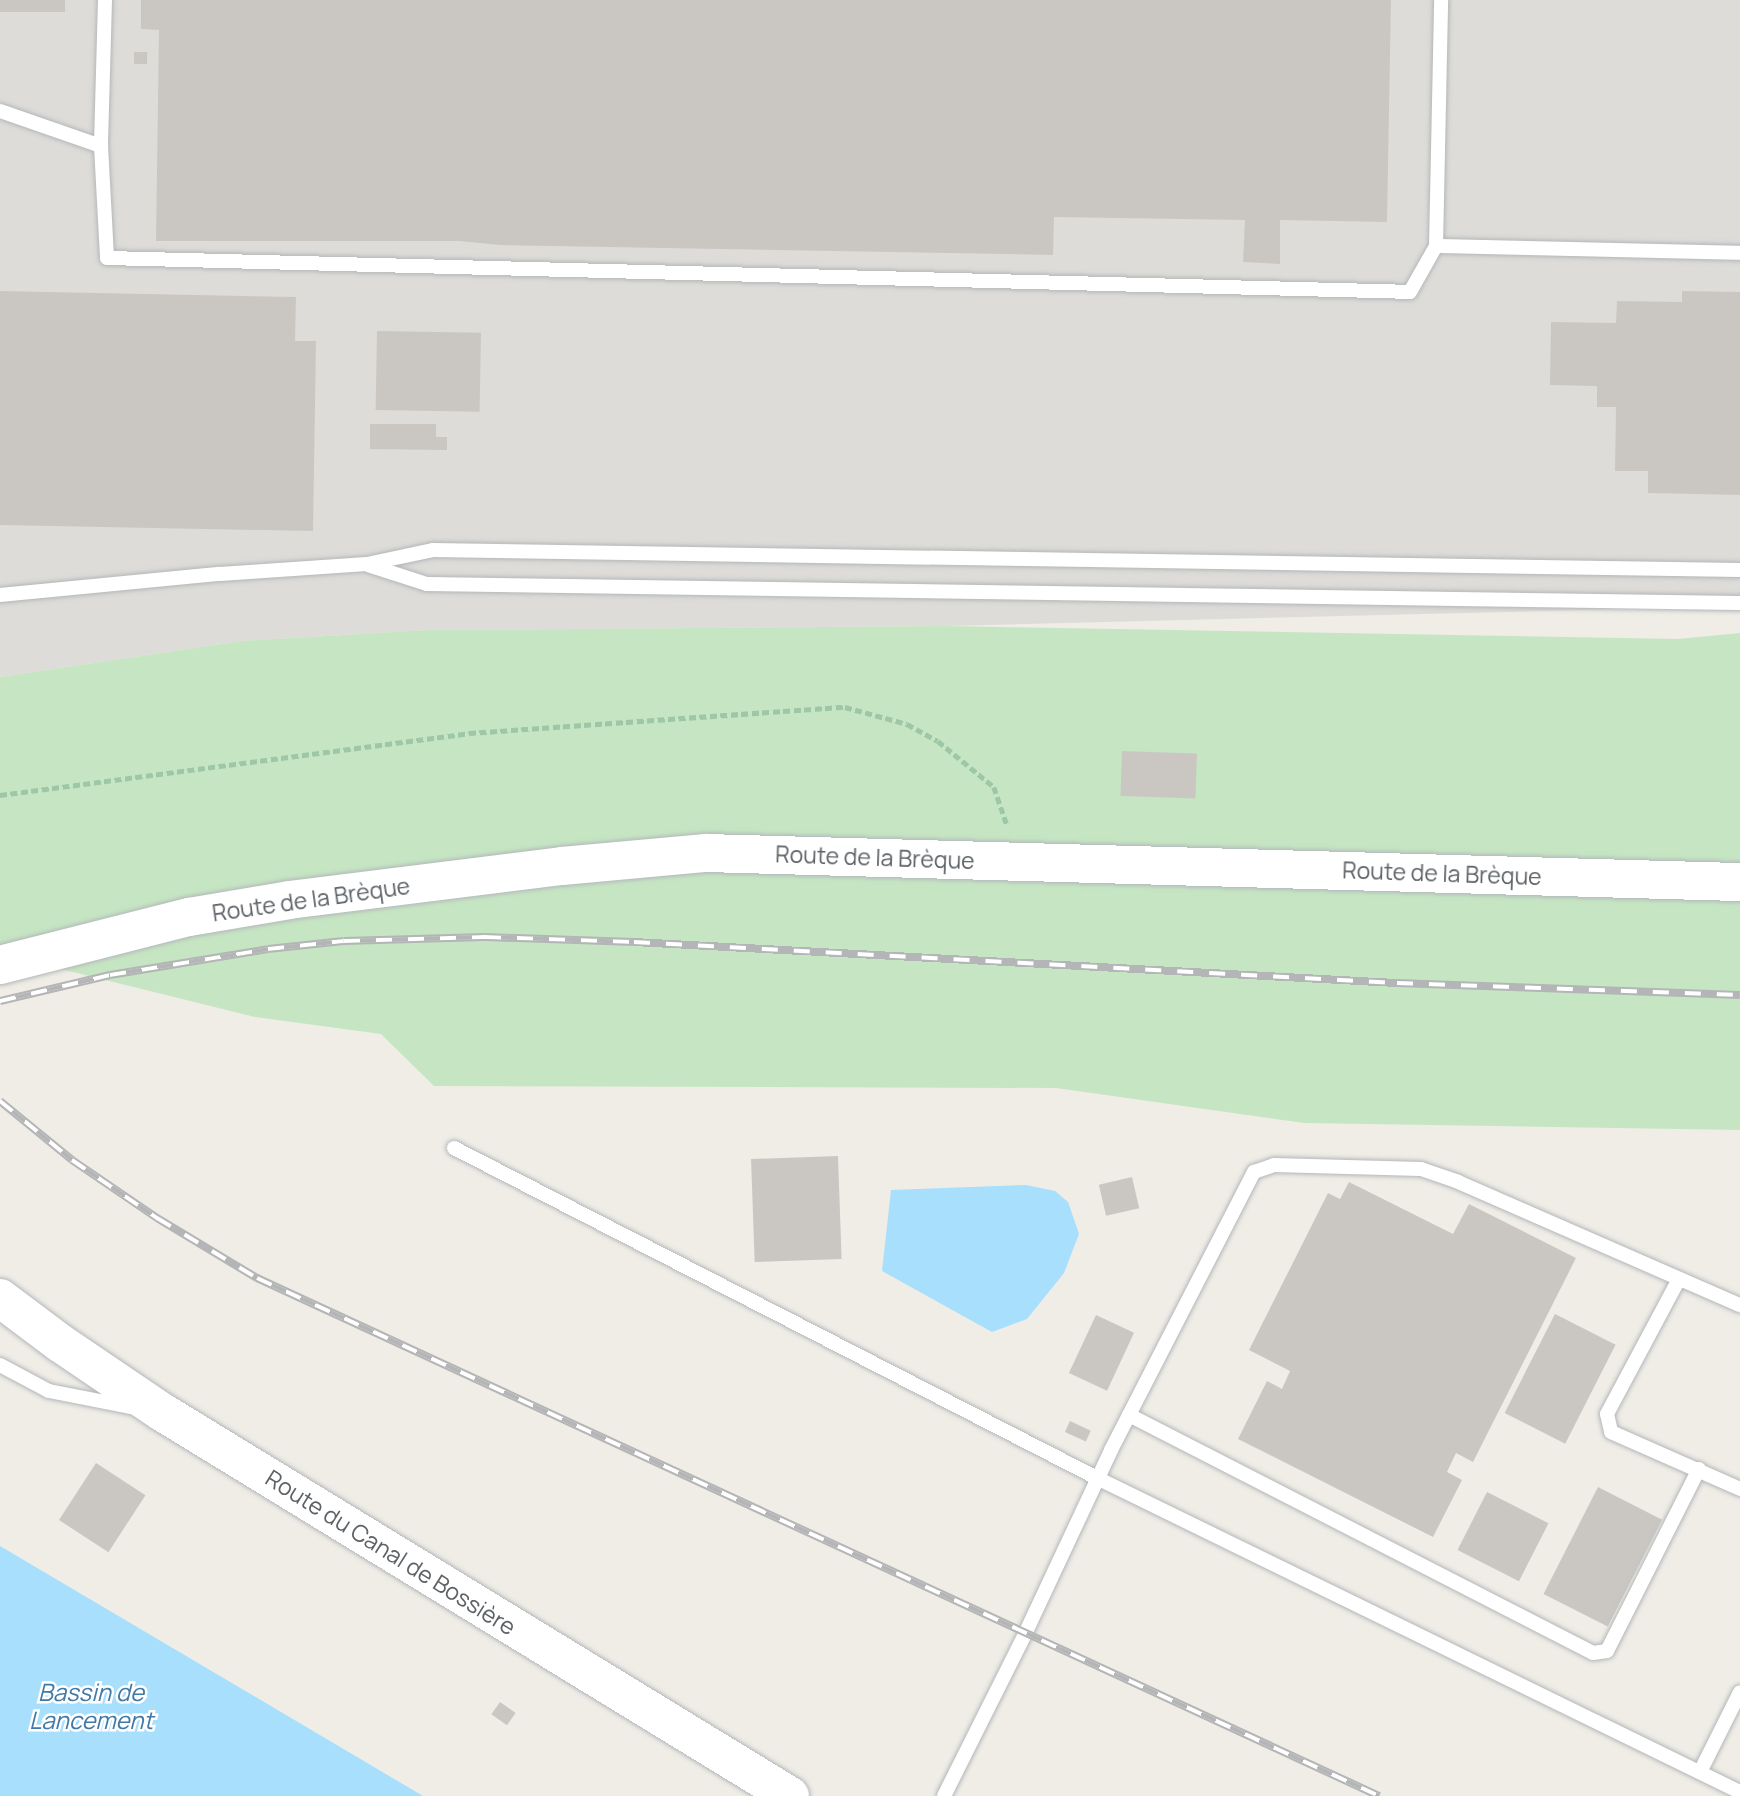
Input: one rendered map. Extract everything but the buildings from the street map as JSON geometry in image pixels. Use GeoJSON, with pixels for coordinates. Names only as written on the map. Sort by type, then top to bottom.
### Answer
{"type":"FeatureCollection","features":[{"type":"Feature","properties":{"kind":"main road","name":"Route de la Brèque"},"geometry":{"type":"LineString","coordinates":[[9,962],[189,917],[289,900],[562,866],[706,853],[1740,882]]}},
{"type":"Feature","properties":{"kind":"main road","name":"Route du Canal de Bossière"},"geometry":{"type":"LineString","coordinates":[[0,1298],[60,1343],[162,1412],[790,1796]]}},
{"type":"Feature","properties":{"kind":"lane"},"geometry":{"type":"LineString","coordinates":[[105,0],[101,146],[107,258],[1410,292],[1436,246],[1441,0]]}},
{"type":"Feature","properties":{"kind":"lane"},"geometry":{"type":"LineString","coordinates":[[0,111],[101,146]]}},
{"type":"Feature","properties":{"kind":"lane"},"geometry":{"type":"LineString","coordinates":[[1436,246],[1740,253]]}},
{"type":"Feature","properties":{"kind":"lane"},"geometry":{"type":"LineString","coordinates":[[0,595],[220,574],[367,565],[433,550],[1740,570]]}},
{"type":"Feature","properties":{"kind":"lane"},"geometry":{"type":"LineString","coordinates":[[367,565],[427,584],[1740,603]]}},
{"type":"Feature","properties":{"kind":"lane"},"geometry":{"type":"LineString","coordinates":[[454,1147],[1097,1478],[1740,1792]]}},
{"type":"Feature","properties":{"kind":"lane"},"geometry":{"type":"LineString","coordinates":[[944,1796],[1025,1634],[1097,1478],[1254,1172],[1274,1165],[1421,1169],[1458,1182],[1740,1305]]}},
{"type":"Feature","properties":{"kind":"lane"},"geometry":{"type":"LineString","coordinates":[[1679,1279],[1607,1414],[1611,1432],[1740,1489]]}},
{"type":"Feature","properties":{"kind":"lane"},"geometry":{"type":"LineString","coordinates":[[0,1365],[49,1391],[162,1412]]}},
{"type":"Feature","properties":{"kind":"lane"},"geometry":{"type":"LineString","coordinates":[[1129,1415],[1593,1653],[1607,1651],[1699,1469]]}},
{"type":"Feature","properties":{"kind":"lane"},"geometry":{"type":"LineString","coordinates":[[1700,1772],[1740,1692]]}},
{"type":"Feature","properties":{"kind":"path"},"geometry":{"type":"LineString","coordinates":[[0,795],[469,733],[845,707],[907,724],[938,741],[971,766],[994,787],[1010,834]]}},
{"type":"Feature","properties":{"kind":"shaded area"},"geometry":{"type":"Polygon","coordinates":[[[0,0],[1740,0],[1740,606],[945,626],[428,630],[241,641],[0,677],[0,0]]]}},
{"type":"Feature","properties":{"kind":"green space"},"geometry":{"type":"Polygon","coordinates":[[[945,626],[1678,639],[1740,633],[1740,1130],[1304,1123],[1056,1088],[434,1086],[381,1034],[255,1017],[0,954],[0,677],[241,641],[428,630],[945,626]]]}},
{"type":"Feature","properties":{"kind":"water"},"geometry":{"type":"Polygon","coordinates":[[[1026,1185],[1055,1191],[1068,1202],[1079,1234],[1064,1273],[1027,1319],[992,1332],[882,1271],[891,1190],[1026,1185]]]}},
{"type":"Feature","properties":{"kind":"water","name":"Bassin de Lancement"},"geometry":{"type":"Polygon","coordinates":[[[0,1546],[423,1796],[0,1796],[0,1546]]]}},
{"type":"Feature","properties":{"kind":"railway"},"geometry":{"type":"LineString","coordinates":[[0,1001],[110,975],[268,949],[344,941],[485,937],[634,942],[1397,983],[1740,995]]}},
{"type":"Feature","properties":{"kind":"railway"},"geometry":{"type":"LineString","coordinates":[[0,1101],[72,1160],[157,1218],[257,1278],[1379,1796]]}}]}
